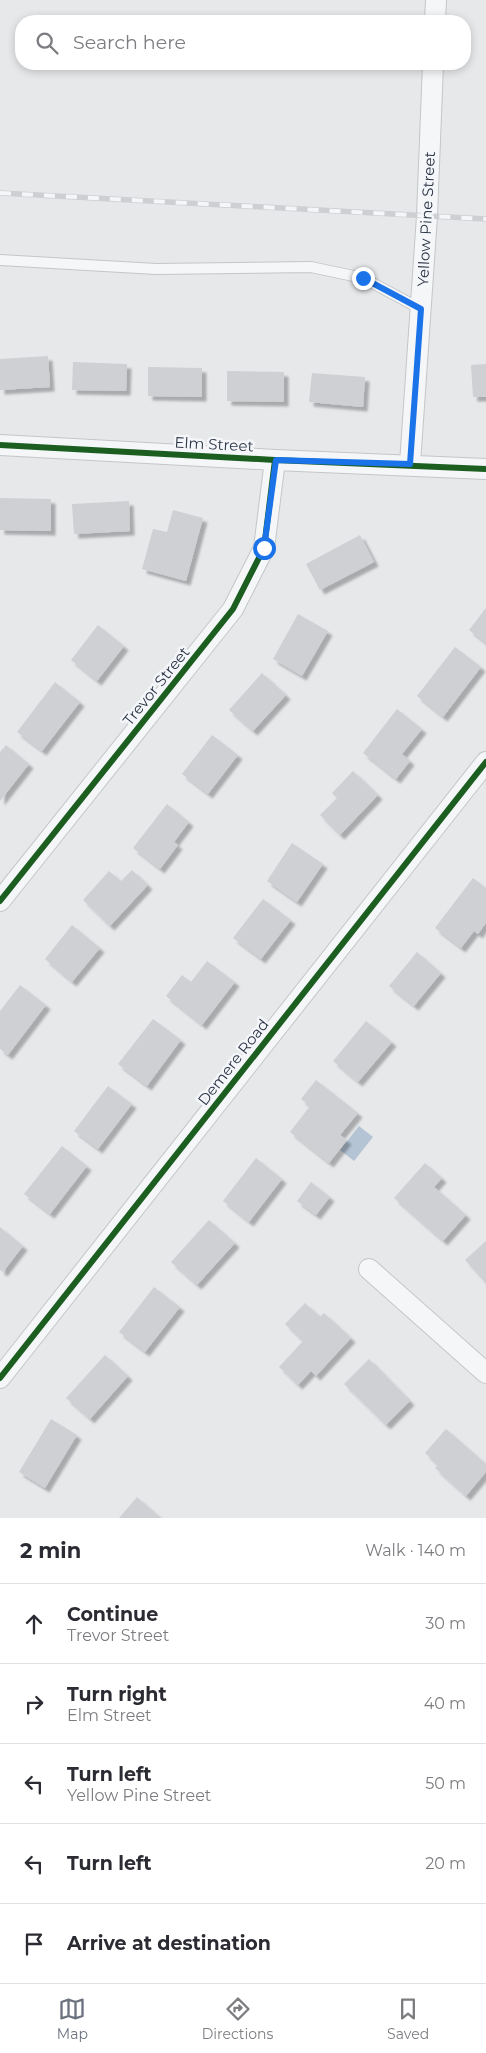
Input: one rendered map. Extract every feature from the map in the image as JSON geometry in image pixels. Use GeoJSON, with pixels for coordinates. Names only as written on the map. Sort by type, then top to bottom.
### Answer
{"type":"FeatureCollection","features":[{"type":"Feature","properties":{"kind":"street"},"geometry":{"type":"LineString","coordinates":[[435,15],[436,0]]}},
{"type":"Feature","properties":{"kind":"street","name":"Yellow Pine Street"},"geometry":{"type":"LineString","coordinates":[[410,464],[421,309],[433,70]]}},
{"type":"Feature","properties":{"kind":"street","name":"Elm Street"},"geometry":{"type":"LineString","coordinates":[[0,445],[486,469]]}},
{"type":"Feature","properties":{"kind":"street","name":"Trevor Street"},"geometry":{"type":"LineString","coordinates":[[0,901],[233,609],[264,548],[276,460]]}},
{"type":"Feature","properties":{"kind":"street","name":"Demere Road"},"geometry":{"type":"LineString","coordinates":[[0,1378],[486,762]]}},
{"type":"Feature","properties":{"kind":"street"},"geometry":{"type":"LineString","coordinates":[[369,1269],[486,1373]]}},
{"type":"Feature","properties":{"kind":"lane"},"geometry":{"type":"LineString","coordinates":[[0,260],[156,269],[311,267],[363,278],[421,309]]}},
{"type":"Feature","properties":{"kind":"water"},"geometry":{"type":"Polygon","coordinates":[[[359,1126],[373,1137],[354,1161],[340,1150],[359,1126]]]}},
{"type":"Feature","properties":{"kind":"building"},"geometry":{"type":"Polygon","coordinates":[[[48,356],[50,387],[0,390],[0,359],[48,356]]]}},
{"type":"Feature","properties":{"kind":"building"},"geometry":{"type":"Polygon","coordinates":[[[73,362],[127,364],[126,391],[72,390],[73,362]]]}},
{"type":"Feature","properties":{"kind":"building"},"geometry":{"type":"Polygon","coordinates":[[[486,364],[486,397],[473,397],[471,365],[486,364]]]}},
{"type":"Feature","properties":{"kind":"building"},"geometry":{"type":"Polygon","coordinates":[[[148,367],[202,368],[202,397],[148,396],[148,367]]]}},
{"type":"Feature","properties":{"kind":"building"},"geometry":{"type":"Polygon","coordinates":[[[227,371],[284,372],[284,402],[227,401],[227,371]]]}},
{"type":"Feature","properties":{"kind":"building"},"geometry":{"type":"Polygon","coordinates":[[[312,373],[365,377],[363,407],[309,402],[312,373]]]}},
{"type":"Feature","properties":{"kind":"building"},"geometry":{"type":"Polygon","coordinates":[[[0,498],[51,499],[51,531],[0,530],[0,498]]]}},
{"type":"Feature","properties":{"kind":"building"},"geometry":{"type":"Polygon","coordinates":[[[129,501],[130,531],[74,534],[72,504],[129,501]]]}},
{"type":"Feature","properties":{"kind":"building"},"geometry":{"type":"Polygon","coordinates":[[[173,510],[203,518],[186,581],[142,569],[153,529],[167,532],[173,510]]]}},
{"type":"Feature","properties":{"kind":"building"},"geometry":{"type":"Polygon","coordinates":[[[360,535],[374,562],[320,590],[306,564],[360,535]]]}},
{"type":"Feature","properties":{"kind":"building"},"geometry":{"type":"Polygon","coordinates":[[[486,608],[486,643],[469,630],[486,608]]]}},
{"type":"Feature","properties":{"kind":"building"},"geometry":{"type":"Polygon","coordinates":[[[298,614],[328,631],[302,676],[273,659],[298,614]]]}},
{"type":"Feature","properties":{"kind":"building"},"geometry":{"type":"Polygon","coordinates":[[[98,625],[124,646],[97,681],[71,660],[98,625]]]}},
{"type":"Feature","properties":{"kind":"building"},"geometry":{"type":"Polygon","coordinates":[[[455,647],[481,667],[443,717],[417,696],[455,647]]]}},
{"type":"Feature","properties":{"kind":"building"},"geometry":{"type":"Polygon","coordinates":[[[262,673],[286,695],[253,731],[229,710],[262,673]]]}},
{"type":"Feature","properties":{"kind":"building"},"geometry":{"type":"Polygon","coordinates":[[[55,682],[80,702],[42,751],[17,732],[55,682]]]}},
{"type":"Feature","properties":{"kind":"building"},"geometry":{"type":"Polygon","coordinates":[[[397,709],[422,729],[402,754],[410,761],[396,779],[363,753],[397,709]]]}},
{"type":"Feature","properties":{"kind":"building"},"geometry":{"type":"Polygon","coordinates":[[[212,735],[238,755],[208,794],[182,774],[212,735]]]}},
{"type":"Feature","properties":{"kind":"building"},"geometry":{"type":"Polygon","coordinates":[[[6,745],[29,764],[0,801],[0,752],[6,745]]]}},
{"type":"Feature","properties":{"kind":"building"},"geometry":{"type":"Polygon","coordinates":[[[353,771],[378,795],[340,835],[320,815],[337,798],[332,793],[353,771]]]}},
{"type":"Feature","properties":{"kind":"building"},"geometry":{"type":"Polygon","coordinates":[[[167,804],[189,822],[174,842],[178,845],[160,869],[133,848],[167,804]]]}},
{"type":"Feature","properties":{"kind":"building"},"geometry":{"type":"Polygon","coordinates":[[[292,843],[323,864],[297,902],[267,881],[292,843]]]}},
{"type":"Feature","properties":{"kind":"building"},"geometry":{"type":"Polygon","coordinates":[[[132,870],[148,885],[110,926],[83,900],[109,871],[121,881],[132,870]]]}},
{"type":"Feature","properties":{"kind":"building"},"geometry":{"type":"Polygon","coordinates":[[[473,878],[486,888],[486,923],[478,934],[474,931],[461,948],[435,928],[473,878]]]}},
{"type":"Feature","properties":{"kind":"building"},"geometry":{"type":"Polygon","coordinates":[[[263,899],[291,920],[261,959],[233,938],[263,899]]]}},
{"type":"Feature","properties":{"kind":"building"},"geometry":{"type":"Polygon","coordinates":[[[72,925],[100,948],[72,982],[45,959],[72,925]]]}},
{"type":"Feature","properties":{"kind":"building"},"geometry":{"type":"Polygon","coordinates":[[[417,952],[441,973],[414,1006],[389,986],[417,952]]]}},
{"type":"Feature","properties":{"kind":"building"},"geometry":{"type":"Polygon","coordinates":[[[207,961],[235,982],[202,1025],[166,996],[182,975],[191,982],[207,961]]]}},
{"type":"Feature","properties":{"kind":"building"},"geometry":{"type":"Polygon","coordinates":[[[20,985],[46,1005],[8,1055],[0,1049],[0,1011],[20,985]]]}},
{"type":"Feature","properties":{"kind":"building"},"geometry":{"type":"Polygon","coordinates":[[[153,1019],[181,1040],[147,1086],[118,1064],[153,1019]]]}},
{"type":"Feature","properties":{"kind":"building"},"geometry":{"type":"Polygon","coordinates":[[[366,1021],[392,1042],[358,1082],[333,1061],[366,1021]]]}},
{"type":"Feature","properties":{"kind":"building"},"geometry":{"type":"Polygon","coordinates":[[[316,1080],[358,1113],[340,1135],[347,1140],[329,1163],[290,1132],[310,1106],[301,1099],[316,1080]]]}},
{"type":"Feature","properties":{"kind":"building"},"geometry":{"type":"Polygon","coordinates":[[[108,1086],[132,1104],[98,1149],[74,1131],[108,1086]]]}},
{"type":"Feature","properties":{"kind":"building"},"geometry":{"type":"Polygon","coordinates":[[[62,1146],[87,1166],[50,1214],[24,1194],[62,1146]]]}},
{"type":"Feature","properties":{"kind":"building"},"geometry":{"type":"Polygon","coordinates":[[[256,1158],[282,1179],[249,1222],[223,1201],[256,1158]]]}},
{"type":"Feature","properties":{"kind":"building"},"geometry":{"type":"Polygon","coordinates":[[[425,1163],[442,1178],[434,1187],[466,1215],[443,1241],[394,1198],[425,1163]]]}},
{"type":"Feature","properties":{"kind":"building"},"geometry":{"type":"Polygon","coordinates":[[[311,1182],[330,1197],[316,1215],[297,1201],[311,1182]]]}},
{"type":"Feature","properties":{"kind":"building"},"geometry":{"type":"Polygon","coordinates":[[[209,1220],[235,1243],[197,1285],[171,1262],[209,1220]]]}},
{"type":"Feature","properties":{"kind":"building"},"geometry":{"type":"Polygon","coordinates":[[[0,1227],[23,1246],[3,1272],[0,1270],[0,1227]]]}},
{"type":"Feature","properties":{"kind":"building"},"geometry":{"type":"Polygon","coordinates":[[[486,1241],[486,1283],[465,1260],[486,1241]]]}},
{"type":"Feature","properties":{"kind":"building"},"geometry":{"type":"Polygon","coordinates":[[[154,1287],[180,1307],[145,1352],[119,1332],[154,1287]]]}},
{"type":"Feature","properties":{"kind":"building"},"geometry":{"type":"Polygon","coordinates":[[[305,1303],[320,1317],[324,1313],[351,1338],[316,1376],[311,1371],[298,1385],[279,1367],[303,1341],[285,1324],[305,1303]]]}},
{"type":"Feature","properties":{"kind":"building"},"geometry":{"type":"Polygon","coordinates":[[[105,1355],[128,1376],[90,1419],[66,1398],[105,1355]]]}},
{"type":"Feature","properties":{"kind":"building"},"geometry":{"type":"Polygon","coordinates":[[[369,1359],[410,1401],[386,1425],[344,1384],[369,1359]]]}},
{"type":"Feature","properties":{"kind":"building"},"geometry":{"type":"Polygon","coordinates":[[[51,1419],[77,1435],[45,1488],[19,1472],[51,1419]]]}},
{"type":"Feature","properties":{"kind":"building"},"geometry":{"type":"Polygon","coordinates":[[[446,1429],[486,1464],[486,1472],[466,1496],[435,1468],[438,1465],[425,1453],[446,1429]]]}},
{"type":"Feature","properties":{"kind":"building"},"geometry":{"type":"Polygon","coordinates":[[[137,1497],[161,1518],[119,1518],[137,1497]]]}},
{"type":"Feature","properties":{"kind":"railway"},"geometry":{"type":"LineString","coordinates":[[0,193],[486,219]]}},
{"type":"Feature","properties":{"kind":"cycle path"},"geometry":{"type":"LineString","coordinates":[[0,445],[486,469]]}},
{"type":"Feature","properties":{"kind":"cycle path"},"geometry":{"type":"LineString","coordinates":[[0,901],[233,609],[264,548],[275,460]]}},
{"type":"Feature","properties":{"kind":"cycle path"},"geometry":{"type":"LineString","coordinates":[[0,1378],[486,762]]}},
{"type":"Feature","properties":{"kind":"route"},"geometry":{"type":"LineString","coordinates":[[264,548],[276,460],[410,464],[421,309],[363,278]]}}]}
